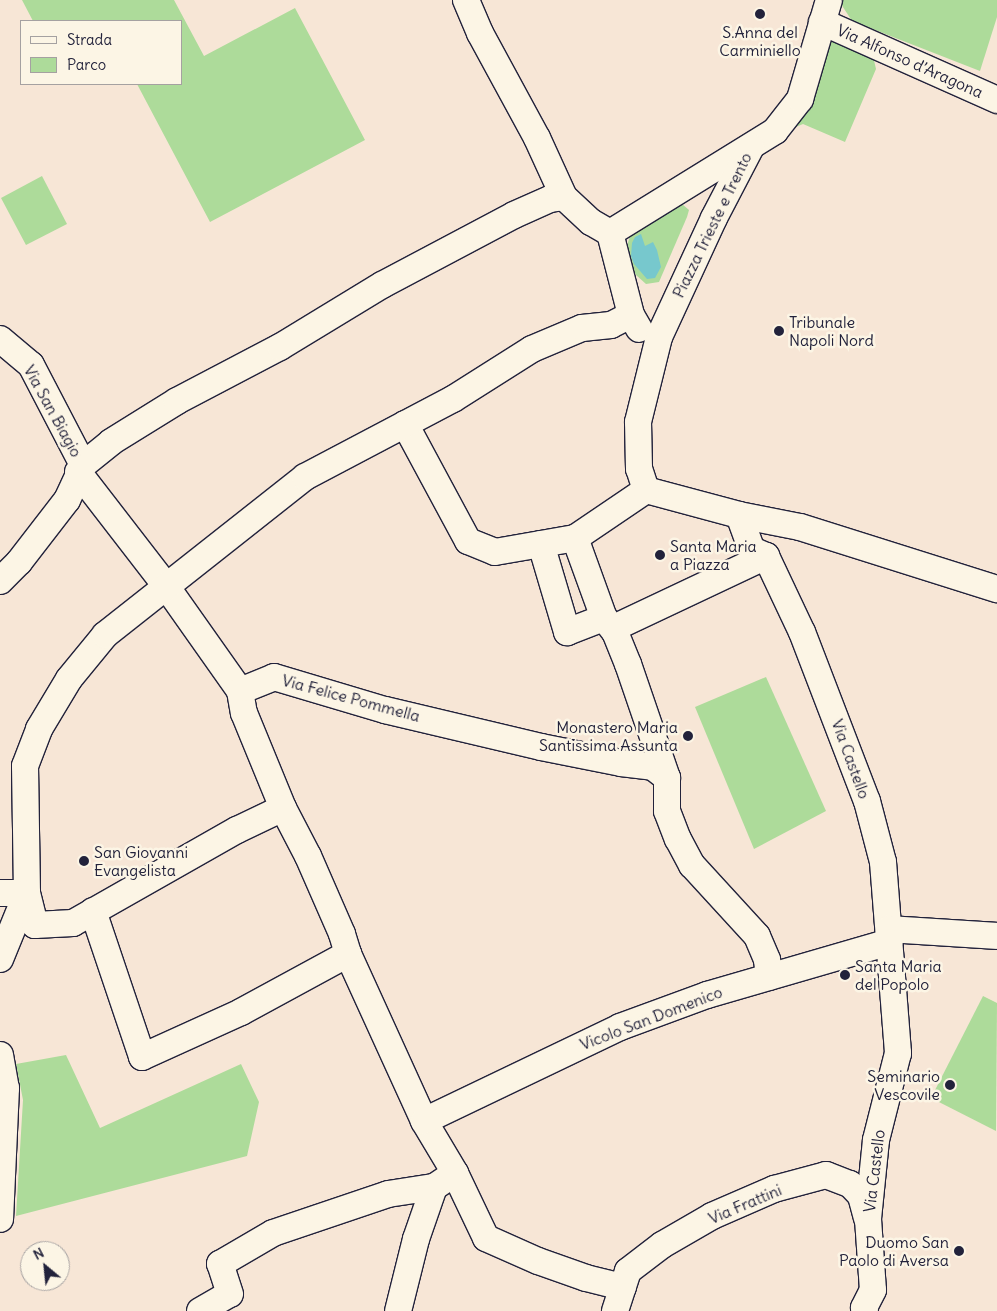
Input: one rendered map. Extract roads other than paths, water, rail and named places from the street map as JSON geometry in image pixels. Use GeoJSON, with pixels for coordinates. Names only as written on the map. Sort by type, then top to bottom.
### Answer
{"type":"FeatureCollection","features":[{"type":"Feature","properties":{"kind":"street"},"geometry":{"type":"LineString","coordinates":[[466,0],[480,33],[537,138],[564,198],[591,222],[610,233],[631,315],[637,328],[659,337],[638,422],[639,469],[646,490]]}},
{"type":"Feature","properties":{"kind":"street"},"geometry":{"type":"LineString","coordinates":[[751,147],[775,131],[800,99],[826,11]]}},
{"type":"Feature","properties":{"kind":"street","name":"Via Alfonso d’Aragona"},"geometry":{"type":"LineString","coordinates":[[826,11],[997,100]]}},
{"type":"Feature","properties":{"kind":"street","name":"Piazza Trieste e Trento"},"geometry":{"type":"LineString","coordinates":[[610,233],[751,147]]}},
{"type":"Feature","properties":{"kind":"street","name":"Piazza Trieste e Trento"},"geometry":{"type":"LineString","coordinates":[[659,337],[714,218],[751,147]]}},
{"type":"Feature","properties":{"kind":"street"},"geometry":{"type":"LineString","coordinates":[[0,580],[19,562],[67,500],[80,469],[111,442],[177,402],[280,347],[382,285],[514,215],[550,199],[564,198]]}},
{"type":"Feature","properties":{"kind":"street"},"geometry":{"type":"LineString","coordinates":[[283,808],[237,830],[73,923],[35,925],[27,893],[25,766],[39,729],[69,679],[105,635],[305,477],[477,385],[532,349],[582,328],[611,325],[631,315]]}},
{"type":"Feature","properties":{"kind":"street","name":"Via San Biagio"},"geometry":{"type":"LineString","coordinates":[[0,339],[31,365],[80,469]]}},
{"type":"Feature","properties":{"kind":"street"},"geometry":{"type":"LineString","coordinates":[[405,424],[468,541],[495,552],[575,538],[646,490],[740,515],[800,527],[997,590]]}},
{"type":"Feature","properties":{"kind":"street"},"geometry":{"type":"LineString","coordinates":[[80,469],[240,691],[244,713],[283,808],[308,856],[342,934],[348,954],[424,1121],[444,1180],[486,1238],[546,1264],[586,1278],[623,1287]]}},
{"type":"Feature","properties":{"kind":"street","name":"Via Castello"},"geometry":{"type":"LineString","coordinates":[[740,515],[752,550],[766,556],[802,632],[867,801],[883,862],[898,1054],[876,1140],[868,1219],[873,1290],[864,1308],[865,1311]]}},
{"type":"Feature","properties":{"kind":"street"},"geometry":{"type":"LineString","coordinates":[[575,538],[610,625],[667,778],[667,811],[678,839],[692,865],[757,936],[767,960],[769,977]]}},
{"type":"Feature","properties":{"kind":"street"},"geometry":{"type":"LineString","coordinates":[[541,544],[567,632],[610,625],[618,626],[766,556]]}},
{"type":"Feature","properties":{"kind":"street","name":"Via Felice Pommella"},"geometry":{"type":"LineString","coordinates":[[240,691],[274,677],[385,710],[541,747],[621,763],[653,767],[667,778]]}},
{"type":"Feature","properties":{"kind":"street"},"geometry":{"type":"LineString","coordinates":[[0,893],[27,893]]}},
{"type":"Feature","properties":{"kind":"street"},"geometry":{"type":"LineString","coordinates":[[0,959],[27,893]]}},
{"type":"Feature","properties":{"kind":"street"},"geometry":{"type":"LineString","coordinates":[[93,911],[142,1057],[241,1012],[348,954]]}},
{"type":"Feature","properties":{"kind":"street","name":"Vicolo San Domenico"},"geometry":{"type":"LineString","coordinates":[[424,1121],[620,1027],[707,995],[769,977],[889,936],[997,936]]}},
{"type":"Feature","properties":{"kind":"street"},"geometry":{"type":"LineString","coordinates":[[0,1055],[6,1088],[0,1219]]}},
{"type":"Feature","properties":{"kind":"street","name":"Via Frattini"},"geometry":{"type":"LineString","coordinates":[[615,1311],[628,1271],[662,1245],[712,1216],[774,1189],[826,1175],[850,1184],[861,1196],[868,1219]]}},
{"type":"Feature","properties":{"kind":"street"},"geometry":{"type":"LineString","coordinates":[[200,1311],[230,1294],[220,1264],[273,1233],[388,1194],[444,1180]]}},
{"type":"Feature","properties":{"kind":"street"},"geometry":{"type":"LineString","coordinates":[[398,1311],[416,1239],[444,1180]]}},
{"type":"Feature","properties":{"kind":"water"},"geometry":{"type":"Polygon","coordinates":[[[641,234],[645,246],[653,242],[657,250],[661,267],[655,278],[647,279],[634,264],[631,256],[632,243],[635,237],[641,234]]]}},
{"type":"Feature","properties":{"kind":"place","name":"S.Anna del Carminiello"},"geometry":{"type":"Point","coordinates":[760,14]}},
{"type":"Feature","properties":{"kind":"place","name":"Tribunale Napoli Nord"},"geometry":{"type":"Point","coordinates":[779,331]}},
{"type":"Feature","properties":{"kind":"place","name":"Santa Maria a Piazza"},"geometry":{"type":"Point","coordinates":[660,555]}},
{"type":"Feature","properties":{"kind":"place","name":"Monastero Maria Santissima Assunta"},"geometry":{"type":"Point","coordinates":[688,736]}},
{"type":"Feature","properties":{"kind":"place","name":"San Giovanni Evangelista"},"geometry":{"type":"Point","coordinates":[84,861]}},
{"type":"Feature","properties":{"kind":"place","name":"Santa Maria del Popolo"},"geometry":{"type":"Point","coordinates":[845,975]}},
{"type":"Feature","properties":{"kind":"place","name":"Seminario Vescovile"},"geometry":{"type":"Point","coordinates":[950,1085]}},
{"type":"Feature","properties":{"kind":"place","name":"Duomo San Paolo di Aversa"},"geometry":{"type":"Point","coordinates":[959,1251]}}]}
